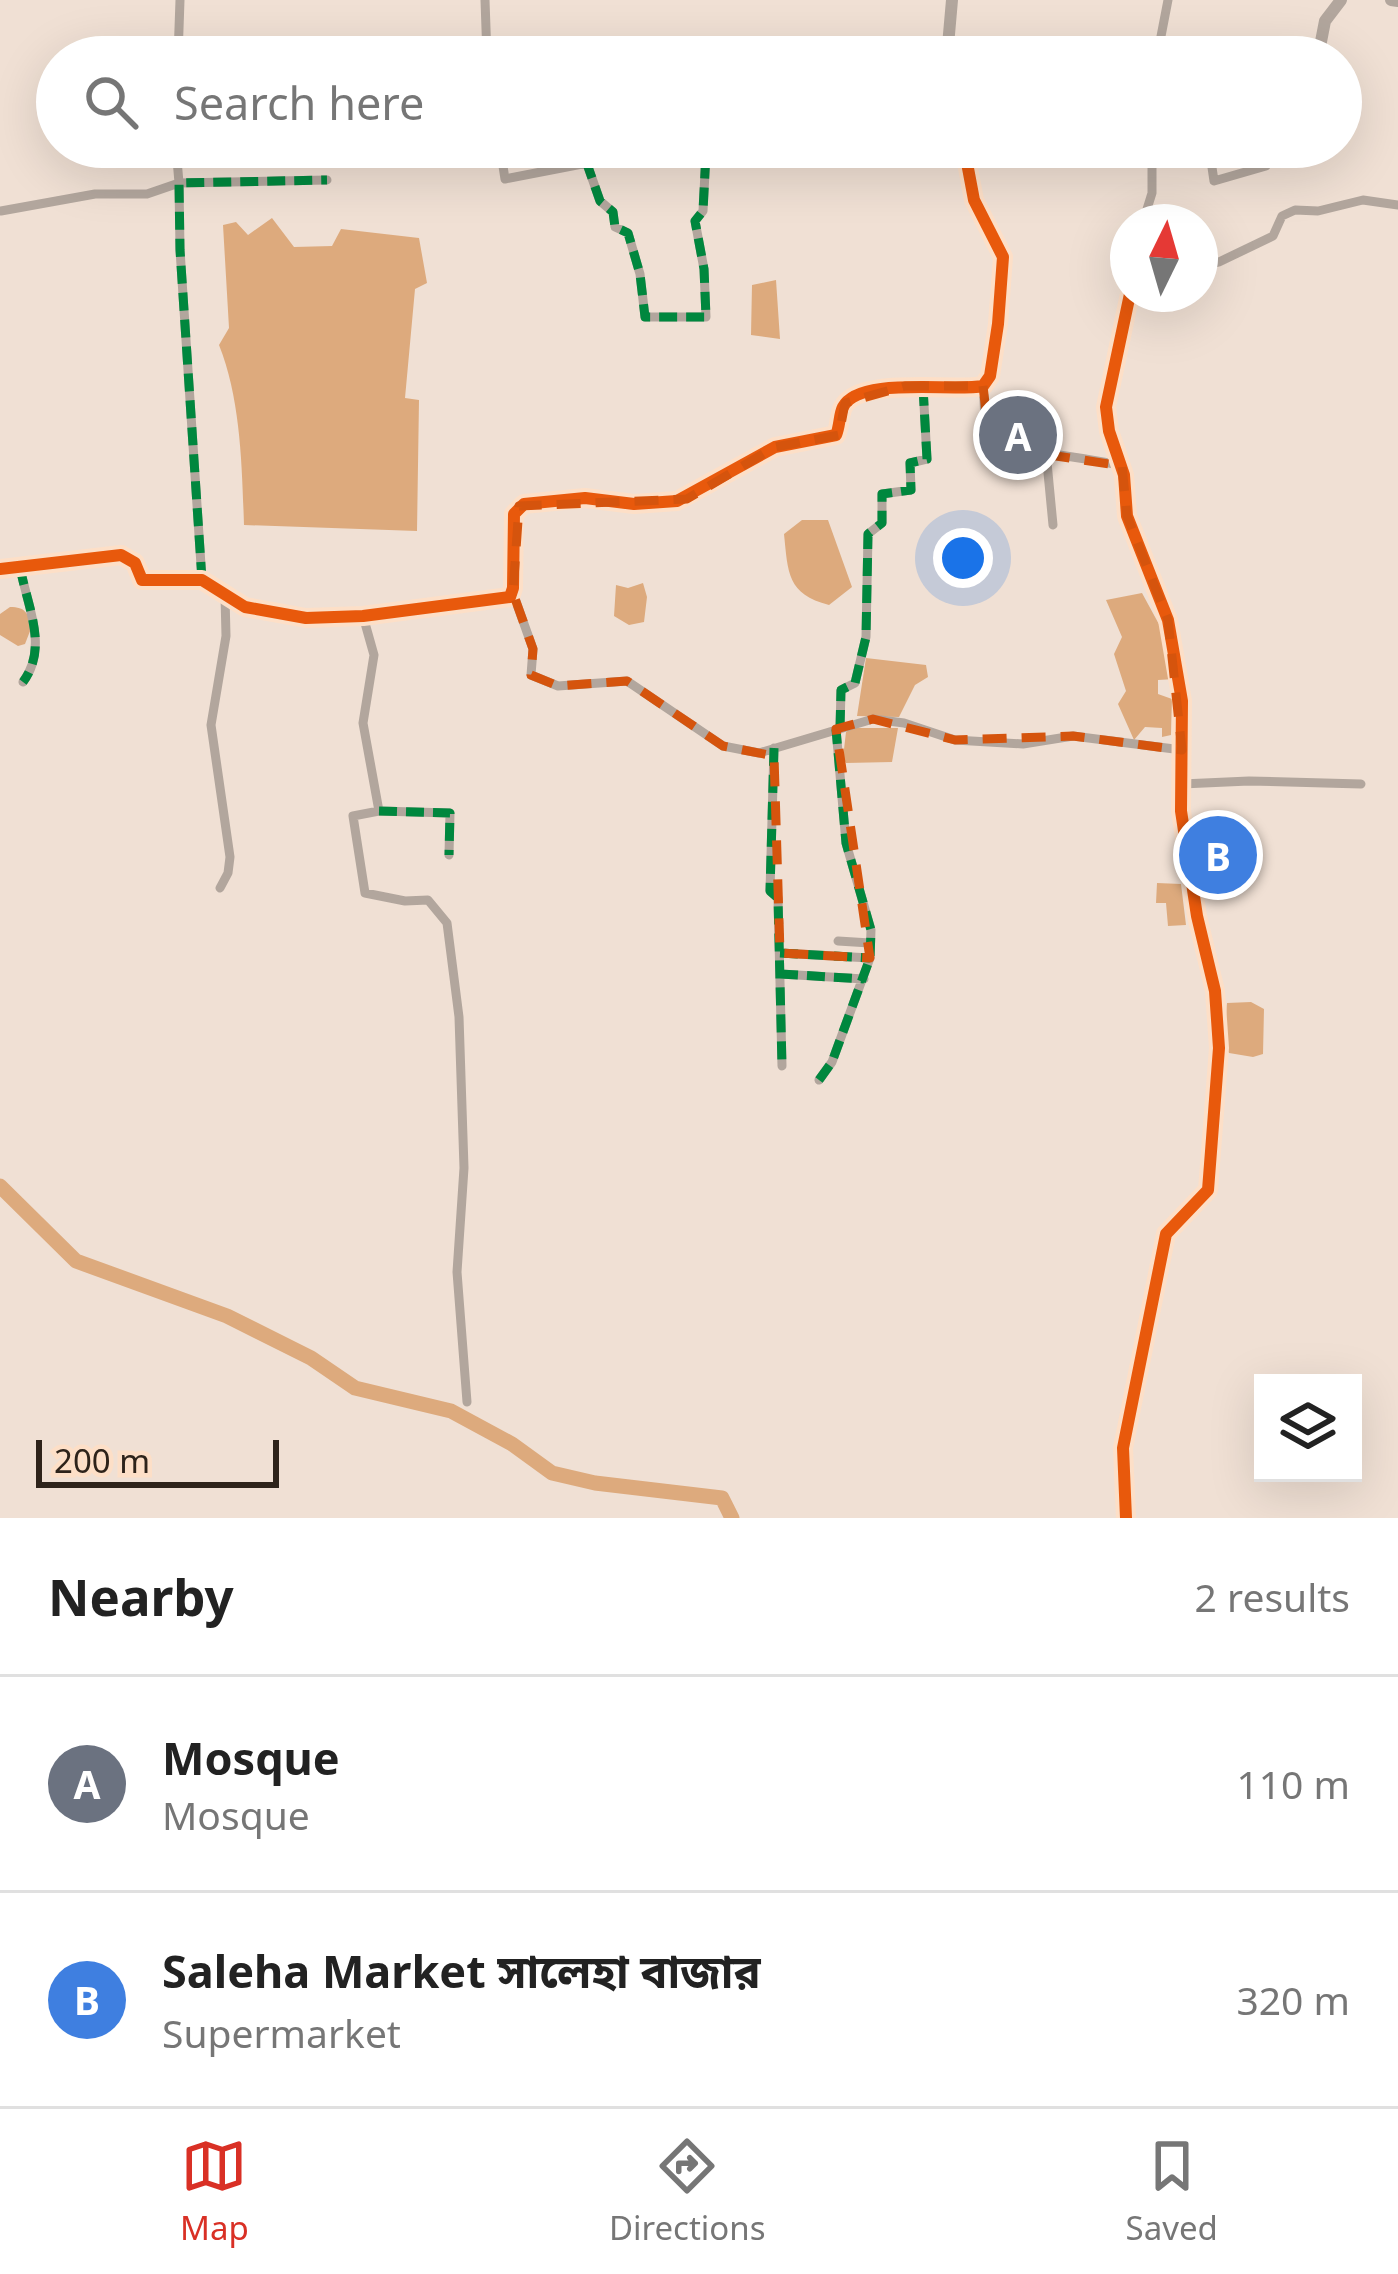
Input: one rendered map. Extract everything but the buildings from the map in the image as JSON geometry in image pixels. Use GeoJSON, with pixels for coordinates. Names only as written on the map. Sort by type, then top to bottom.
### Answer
{"type":"FeatureCollection","features":[{"type":"Feature","properties":{"kind":"street"},"geometry":{"type":"LineString","coordinates":[[179,36],[180,0]]}},
{"type":"Feature","properties":{"kind":"street"},"geometry":{"type":"LineString","coordinates":[[485,0],[486,36]]}},
{"type":"Feature","properties":{"kind":"street"},"geometry":{"type":"LineString","coordinates":[[949,36],[952,0]]}},
{"type":"Feature","properties":{"kind":"street"},"geometry":{"type":"LineString","coordinates":[[1161,36],[1168,0]]}},
{"type":"Feature","properties":{"kind":"street"},"geometry":{"type":"LineString","coordinates":[[1322,36],[1325,21],[1341,0]]}},
{"type":"Feature","properties":{"kind":"street"},"geometry":{"type":"LineString","coordinates":[[178,168],[202,580]]}},
{"type":"Feature","properties":{"kind":"street"},"geometry":{"type":"LineString","coordinates":[[503,168],[505,179],[554,168]]}},
{"type":"Feature","properties":{"kind":"street"},"geometry":{"type":"LineString","coordinates":[[588,168],[600,201],[613,212],[615,226],[628,233],[640,274],[645,317],[706,317],[695,221],[703,211],[705,168]]}},
{"type":"Feature","properties":{"kind":"street"},"geometry":{"type":"LineString","coordinates":[[966,168],[980,217],[1003,257],[990,376],[983,386],[993,443],[1122,466]]}},
{"type":"Feature","properties":{"kind":"street"},"geometry":{"type":"LineString","coordinates":[[1149,204],[1152,168]]}},
{"type":"Feature","properties":{"kind":"street"},"geometry":{"type":"LineString","coordinates":[[1212,168],[1214,181],[1259,168]]}},
{"type":"Feature","properties":{"kind":"street"},"geometry":{"type":"LineString","coordinates":[[1,212],[95,194],[147,194],[179,183],[328,180]]}},
{"type":"Feature","properties":{"kind":"street"},"geometry":{"type":"LineString","coordinates":[[1218,262],[1273,236],[1282,217],[1295,210],[1318,211],[1363,200],[1398,206]]}},
{"type":"Feature","properties":{"kind":"street"},"geometry":{"type":"LineString","coordinates":[[1126,312],[1106,407],[1109,431],[1122,466],[1127,516],[1168,620],[1182,701],[1181,811],[1197,916],[1215,991],[1219,1048],[1208,1190],[1166,1234],[1123,1448],[1126,1518]]}},
{"type":"Feature","properties":{"kind":"street"},"geometry":{"type":"LineString","coordinates":[[983,386],[889,387],[854,398],[844,403],[839,430],[833,436],[775,447],[686,499],[634,504],[585,498],[524,503],[514,514],[512,593],[533,649],[531,675],[558,686],[627,681],[723,746],[759,753],[872,719],[904,723],[955,740],[1023,744],[1073,736],[1181,750]]}},
{"type":"Feature","properties":{"kind":"street"},"geometry":{"type":"LineString","coordinates":[[819,1080],[832,1062],[870,958],[871,930],[846,843],[838,729],[841,690],[855,682],[866,637],[868,533],[882,523],[882,494],[911,490],[910,463],[927,459],[923,387]]}},
{"type":"Feature","properties":{"kind":"street"},"geometry":{"type":"LineString","coordinates":[[1046,452],[1053,525]]}},
{"type":"Feature","properties":{"kind":"street"},"geometry":{"type":"LineString","coordinates":[[0,568],[121,555],[135,563],[142,580],[202,580],[245,607],[321,618],[506,598],[512,593]]}},
{"type":"Feature","properties":{"kind":"street"},"geometry":{"type":"LineString","coordinates":[[20,567],[35,619],[32,643],[37,656],[23,682]]}},
{"type":"Feature","properties":{"kind":"street"},"geometry":{"type":"LineString","coordinates":[[220,888],[229,873],[230,857],[211,725],[226,636],[225,596]]}},
{"type":"Feature","properties":{"kind":"street"},"geometry":{"type":"LineString","coordinates":[[363,616],[374,655],[363,723],[379,811]]}},
{"type":"Feature","properties":{"kind":"street"},"geometry":{"type":"LineString","coordinates":[[774,748],[770,891],[778,898],[782,1066]]}},
{"type":"Feature","properties":{"kind":"street"},"geometry":{"type":"LineString","coordinates":[[1182,784],[1361,784]]}},
{"type":"Feature","properties":{"kind":"street"},"geometry":{"type":"LineString","coordinates":[[448,855],[450,813],[379,811],[352,816],[365,892],[405,901],[428,900],[447,923],[459,1017],[464,1168],[457,1272],[466,1402]]}},
{"type":"Feature","properties":{"kind":"street"},"geometry":{"type":"LineString","coordinates":[[838,941],[870,943]]}},
{"type":"Feature","properties":{"kind":"street"},"geometry":{"type":"LineString","coordinates":[[780,953],[870,958]]}},
{"type":"Feature","properties":{"kind":"street"},"geometry":{"type":"LineString","coordinates":[[780,974],[864,979]]}},
{"type":"Feature","properties":{"kind":"highlighted area"},"geometry":{"type":"Polygon","coordinates":[[[905,386],[983,386],[990,446],[1122,466],[1127,516],[1168,620],[1182,750],[1073,736],[955,740],[873,719],[836,729],[870,958],[780,953],[774,756],[723,746],[627,681],[558,686],[531,675],[533,649],[513,593],[519,506],[687,499],[775,447],[839,435],[845,403],[905,386]]]}},
{"type":"Feature","properties":{"kind":"shaded area"},"geometry":{"type":"Polygon","coordinates":[[[272,218],[294,247],[332,246],[341,229],[419,238],[427,283],[415,289],[405,398],[419,400],[417,531],[244,525],[236,411],[219,345],[229,328],[223,225],[236,222],[248,235],[272,218]]]}},
{"type":"Feature","properties":{"kind":"shaded area"},"geometry":{"type":"Polygon","coordinates":[[[776,280],[780,339],[751,335],[752,285],[776,280]]]}},
{"type":"Feature","properties":{"kind":"shaded area"},"geometry":{"type":"Polygon","coordinates":[[[802,520],[828,520],[852,587],[829,605],[805,595],[789,571],[784,534],[802,520]]]}},
{"type":"Feature","properties":{"kind":"shaded area"},"geometry":{"type":"Polygon","coordinates":[[[643,583],[647,597],[644,622],[629,625],[614,616],[616,585],[628,588],[643,583]]]}},
{"type":"Feature","properties":{"kind":"shaded area"},"geometry":{"type":"Polygon","coordinates":[[[1142,593],[1167,639],[1175,679],[1158,680],[1158,694],[1172,699],[1171,735],[1162,737],[1162,728],[1145,727],[1134,740],[1118,704],[1126,691],[1114,654],[1122,637],[1106,600],[1142,593]]]}},
{"type":"Feature","properties":{"kind":"shaded area"},"geometry":{"type":"Polygon","coordinates":[[[10,607],[23,610],[29,618],[32,626],[25,644],[18,646],[0,635],[0,614],[10,607]]]}},
{"type":"Feature","properties":{"kind":"shaded area"},"geometry":{"type":"Polygon","coordinates":[[[866,658],[926,665],[928,677],[915,685],[899,717],[857,716],[866,658]]]}},
{"type":"Feature","properties":{"kind":"shaded area"},"geometry":{"type":"Polygon","coordinates":[[[898,728],[892,762],[846,763],[846,732],[898,728]]]}},
{"type":"Feature","properties":{"kind":"shaded area"},"geometry":{"type":"Polygon","coordinates":[[[1157,883],[1181,884],[1186,925],[1168,926],[1166,903],[1156,903],[1157,883]]]}},
{"type":"Feature","properties":{"kind":"shaded area"},"geometry":{"type":"Polygon","coordinates":[[[1251,1002],[1264,1009],[1263,1054],[1229,1053],[1224,1046],[1227,1003],[1251,1002]]]}},
{"type":"Feature","properties":{"kind":"waterway"},"geometry":{"type":"LineString","coordinates":[[0,1186],[76,1261],[227,1316],[311,1358],[355,1388],[451,1411],[512,1444],[552,1473],[595,1483],[722,1498],[732,1518]]}},
{"type":"Feature","properties":{"kind":"marked path"},"geometry":{"type":"LineString","coordinates":[[588,168],[600,201],[613,212],[615,227],[628,233],[640,274],[645,317],[706,317],[695,221],[703,211],[705,168]]}},
{"type":"Feature","properties":{"kind":"marked path"},"geometry":{"type":"LineString","coordinates":[[202,580],[179,183],[327,180]]}},
{"type":"Feature","properties":{"kind":"marked path"},"geometry":{"type":"LineString","coordinates":[[840,728],[841,690],[855,683],[866,637],[868,534],[882,523],[882,494],[911,490],[910,463],[927,459],[923,387]]}},
{"type":"Feature","properties":{"kind":"marked path"},"geometry":{"type":"LineString","coordinates":[[20,567],[35,641],[31,669],[23,682]]}},
{"type":"Feature","properties":{"kind":"marked path"},"geometry":{"type":"LineString","coordinates":[[819,1080],[832,1062],[870,958],[871,930],[846,843],[836,729]]}},
{"type":"Feature","properties":{"kind":"marked path"},"geometry":{"type":"LineString","coordinates":[[774,748],[770,891],[778,898],[782,1066]]}},
{"type":"Feature","properties":{"kind":"marked path"},"geometry":{"type":"LineString","coordinates":[[379,811],[450,813],[449,855]]}},
{"type":"Feature","properties":{"kind":"marked path"},"geometry":{"type":"LineString","coordinates":[[780,953],[870,958]]}},
{"type":"Feature","properties":{"kind":"marked path"},"geometry":{"type":"LineString","coordinates":[[780,974],[864,979]]}},
{"type":"Feature","properties":{"kind":"cycle path"},"geometry":{"type":"LineString","coordinates":[[0,569],[121,555],[135,563],[142,580],[202,580],[245,607],[306,618],[363,616],[510,597],[514,514],[524,504],[585,498],[634,504],[677,501],[775,447],[836,435],[843,407],[867,391],[983,386],[990,376],[1003,257],[974,200],[968,168]]}},
{"type":"Feature","properties":{"kind":"cycle path"},"geometry":{"type":"LineString","coordinates":[[1126,312],[1106,407],[1109,431],[1124,475],[1127,516],[1168,620],[1182,701],[1181,811],[1197,916],[1215,991],[1219,1048],[1208,1190],[1166,1234],[1123,1448],[1126,1518]]}},
{"type":"Feature","properties":{"kind":"place","name":"Mosque"},"geometry":{"type":"Point","coordinates":[1018,435]}},
{"type":"Feature","properties":{"kind":"place","name":"Saleha Market সালেহা বাজার"},"geometry":{"type":"Point","coordinates":[1218,855]}}]}
